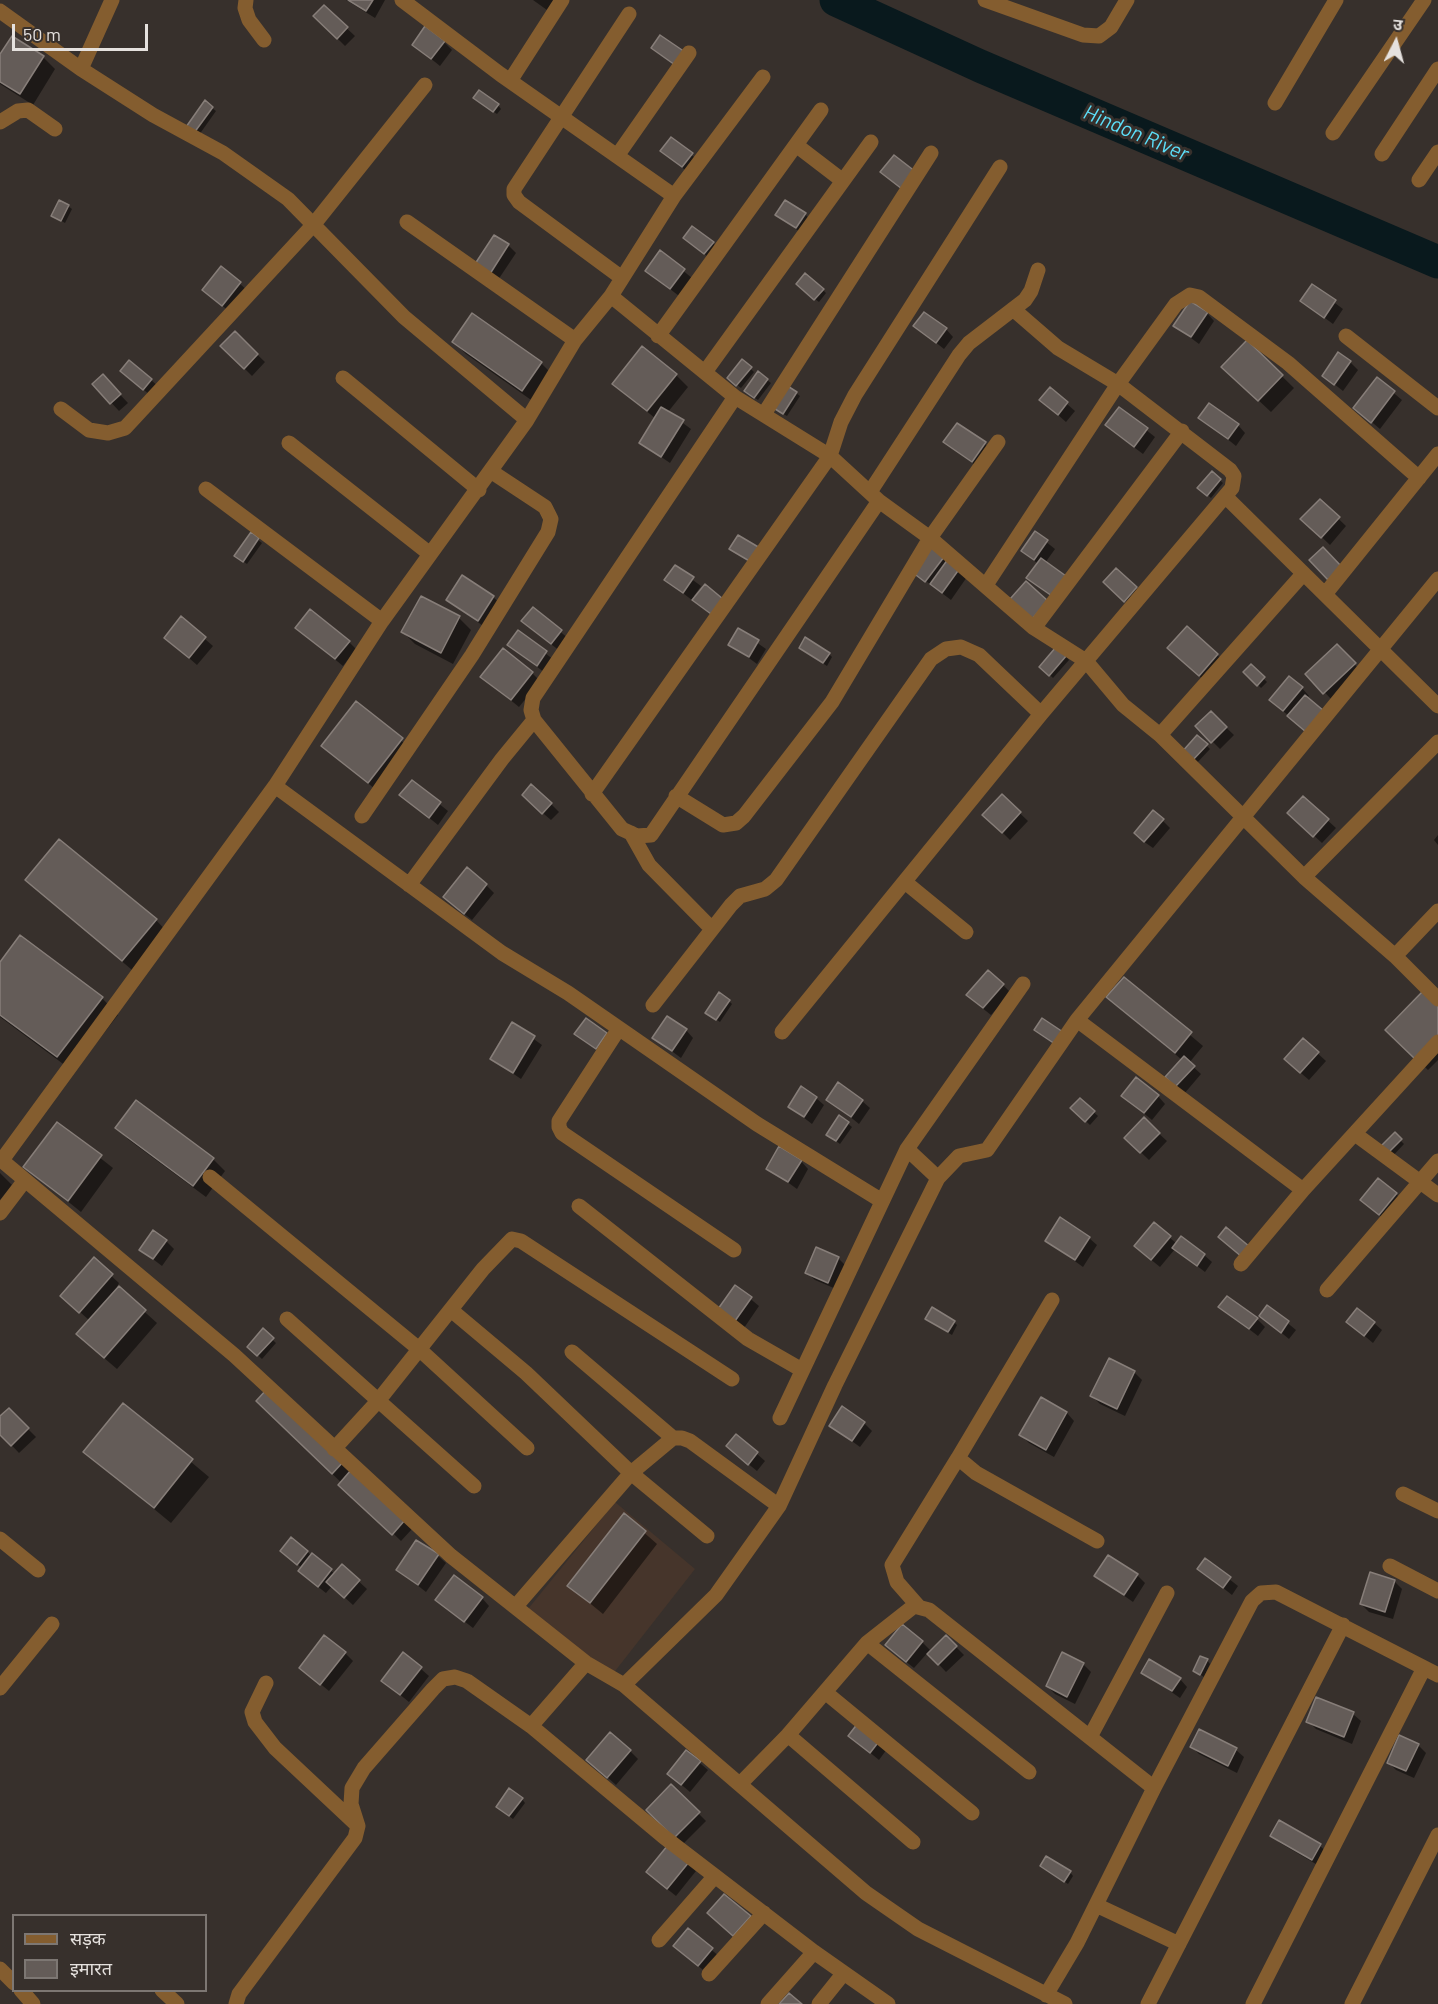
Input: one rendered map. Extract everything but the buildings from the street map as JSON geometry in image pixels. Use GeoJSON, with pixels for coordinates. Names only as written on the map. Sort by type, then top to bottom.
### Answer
{"type":"FeatureCollection","features":[{"type":"Feature","properties":{"kind":"street"},"geometry":{"type":"LineString","coordinates":[[81,69],[112,0]]}},
{"type":"Feature","properties":{"kind":"street"},"geometry":{"type":"LineString","coordinates":[[246,0],[244,8],[249,20],[264,40]]}},
{"type":"Feature","properties":{"kind":"street"},"geometry":{"type":"LineString","coordinates":[[402,0],[510,81],[674,196]]}},
{"type":"Feature","properties":{"kind":"street"},"geometry":{"type":"LineString","coordinates":[[510,81],[562,0]]}},
{"type":"Feature","properties":{"kind":"street"},"geometry":{"type":"LineString","coordinates":[[985,0],[1083,35],[1099,36],[1111,27],[1127,0]]}},
{"type":"Feature","properties":{"kind":"street"},"geometry":{"type":"LineString","coordinates":[[1275,104],[1336,0]]}},
{"type":"Feature","properties":{"kind":"street"},"geometry":{"type":"LineString","coordinates":[[1334,133],[1424,0]]}},
{"type":"Feature","properties":{"kind":"street"},"geometry":{"type":"LineString","coordinates":[[0,11],[81,69],[153,115],[223,153],[288,199],[404,317],[527,420]]}},
{"type":"Feature","properties":{"kind":"street"},"geometry":{"type":"LineString","coordinates":[[622,278],[514,195],[514,189],[629,14]]}},
{"type":"Feature","properties":{"kind":"street"},"geometry":{"type":"LineString","coordinates":[[617,156],[689,53]]}},
{"type":"Feature","properties":{"kind":"street"},"geometry":{"type":"LineString","coordinates":[[1382,154],[1438,69]]}},
{"type":"Feature","properties":{"kind":"street"},"geometry":{"type":"LineString","coordinates":[[763,77],[674,196],[611,296],[575,340],[527,420],[479,490],[382,621],[275,786],[1,1160],[234,1355],[451,1556],[585,1663],[624,1685],[741,1783],[782,1823],[894,1915],[1065,2004]]}},
{"type":"Feature","properties":{"kind":"street"},"geometry":{"type":"LineString","coordinates":[[61,409],[89,430],[108,433],[125,428],[314,224],[426,86]]}},
{"type":"Feature","properties":{"kind":"street"},"geometry":{"type":"LineString","coordinates":[[0,122],[18,111],[28,110],[55,129]]}},
{"type":"Feature","properties":{"kind":"street"},"geometry":{"type":"LineString","coordinates":[[658,336],[821,110]]}},
{"type":"Feature","properties":{"kind":"street"},"geometry":{"type":"LineString","coordinates":[[705,372],[871,142]]}},
{"type":"Feature","properties":{"kind":"street"},"geometry":{"type":"LineString","coordinates":[[796,146],[843,181]]}},
{"type":"Feature","properties":{"kind":"street"},"geometry":{"type":"LineString","coordinates":[[1419,180],[1438,152]]}},
{"type":"Feature","properties":{"kind":"street"},"geometry":{"type":"LineString","coordinates":[[764,414],[931,153]]}},
{"type":"Feature","properties":{"kind":"street"},"geometry":{"type":"LineString","coordinates":[[592,794],[830,456],[841,422],[855,395],[1000,167]]}},
{"type":"Feature","properties":{"kind":"street"},"geometry":{"type":"LineString","coordinates":[[407,222],[575,340]]}},
{"type":"Feature","properties":{"kind":"street"},"geometry":{"type":"LineString","coordinates":[[735,397],[533,698],[531,710],[534,720],[622,829],[637,836],[651,835],[874,497],[959,355],[969,343],[1032,291],[1038,270]]}},
{"type":"Feature","properties":{"kind":"street"},"geometry":{"type":"LineString","coordinates":[[611,296],[735,397],[830,456],[874,497],[930,538],[1034,628],[1086,661],[1123,705],[1160,735],[1304,877],[1395,956],[1438,999]]}},
{"type":"Feature","properties":{"kind":"street"},"geometry":{"type":"LineString","coordinates":[[986,585],[1118,384],[1176,304],[1184,297],[1199,297],[1288,363],[1419,478]]}},
{"type":"Feature","properties":{"kind":"street"},"geometry":{"type":"LineString","coordinates":[[782,1032],[1041,714],[1226,497],[1234,476],[1230,470],[1182,431],[1118,384],[1058,348],[1013,309]]}},
{"type":"Feature","properties":{"kind":"street"},"geometry":{"type":"LineString","coordinates":[[1346,336],[1438,408]]}},
{"type":"Feature","properties":{"kind":"street"},"geometry":{"type":"LineString","coordinates":[[343,378],[479,490]]}},
{"type":"Feature","properties":{"kind":"street"},"geometry":{"type":"LineString","coordinates":[[1034,628],[1182,431]]}},
{"type":"Feature","properties":{"kind":"street"},"geometry":{"type":"LineString","coordinates":[[676,796],[723,825],[736,823],[744,816],[832,702],[930,538],[998,442]]}},
{"type":"Feature","properties":{"kind":"street"},"geometry":{"type":"LineString","coordinates":[[289,443],[430,554]]}},
{"type":"Feature","properties":{"kind":"street"},"geometry":{"type":"LineString","coordinates":[[1326,593],[1438,454]]}},
{"type":"Feature","properties":{"kind":"street"},"geometry":{"type":"LineString","coordinates":[[362,816],[472,655],[549,532],[551,519],[545,507],[492,471]]}},
{"type":"Feature","properties":{"kind":"street"},"geometry":{"type":"LineString","coordinates":[[206,489],[382,621]]}},
{"type":"Feature","properties":{"kind":"street"},"geometry":{"type":"LineString","coordinates":[[1226,497],[1303,574],[1326,593],[1380,651],[1438,706]]}},
{"type":"Feature","properties":{"kind":"street"},"geometry":{"type":"LineString","coordinates":[[1160,735],[1303,574]]}},
{"type":"Feature","properties":{"kind":"street"},"geometry":{"type":"LineString","coordinates":[[624,1685],[716,1595],[734,1574],[779,1506],[835,1385],[938,1178],[959,1156],[987,1150],[1077,1020],[1438,579]]}},
{"type":"Feature","properties":{"kind":"street"},"geometry":{"type":"LineString","coordinates":[[652,1005],[740,896],[765,889],[776,880],[931,659],[946,650],[961,647],[979,655],[1041,714]]}},
{"type":"Feature","properties":{"kind":"street"},"geometry":{"type":"LineString","coordinates":[[409,885],[502,759],[534,720]]}},
{"type":"Feature","properties":{"kind":"street"},"geometry":{"type":"LineString","coordinates":[[1304,877],[1438,742]]}},
{"type":"Feature","properties":{"kind":"street"},"geometry":{"type":"LineString","coordinates":[[275,786],[502,953],[568,993],[618,1030],[757,1124],[882,1201]]}},
{"type":"Feature","properties":{"kind":"street"},"geometry":{"type":"LineString","coordinates":[[631,833],[649,865],[712,929]]}},
{"type":"Feature","properties":{"kind":"street"},"geometry":{"type":"LineString","coordinates":[[905,882],[966,932]]}},
{"type":"Feature","properties":{"kind":"street"},"geometry":{"type":"LineString","coordinates":[[1395,956],[1438,910]]}},
{"type":"Feature","properties":{"kind":"street"},"geometry":{"type":"LineString","coordinates":[[780,1418],[906,1149],[1023,984]]}},
{"type":"Feature","properties":{"kind":"street"},"geometry":{"type":"LineString","coordinates":[[1077,1020],[1303,1190]]}},
{"type":"Feature","properties":{"kind":"street"},"geometry":{"type":"LineString","coordinates":[[618,1030],[559,1121],[562,1133],[734,1250]]}},
{"type":"Feature","properties":{"kind":"street"},"geometry":{"type":"LineString","coordinates":[[1241,1264],[1303,1190],[1438,1042]]}},
{"type":"Feature","properties":{"kind":"street"},"geometry":{"type":"LineString","coordinates":[[1355,1134],[1438,1195]]}},
{"type":"Feature","properties":{"kind":"street"},"geometry":{"type":"LineString","coordinates":[[906,1149],[938,1178]]}},
{"type":"Feature","properties":{"kind":"street"},"geometry":{"type":"LineString","coordinates":[[1327,1290],[1438,1161]]}},
{"type":"Feature","properties":{"kind":"street"},"geometry":{"type":"LineString","coordinates":[[210,1177],[419,1349],[527,1448]]}},
{"type":"Feature","properties":{"kind":"street"},"geometry":{"type":"LineString","coordinates":[[0,1213],[25,1180]]}},
{"type":"Feature","properties":{"kind":"street"},"geometry":{"type":"LineString","coordinates":[[579,1206],[748,1339],[802,1370]]}},
{"type":"Feature","properties":{"kind":"street"},"geometry":{"type":"LineString","coordinates":[[334,1449],[378,1401],[450,1310],[505,1244],[512,1239],[521,1241],[732,1379]]}},
{"type":"Feature","properties":{"kind":"street"},"geometry":{"type":"LineString","coordinates":[[918,1606],[897,1582],[892,1564],[1053,1300]]}},
{"type":"Feature","properties":{"kind":"street"},"geometry":{"type":"LineString","coordinates":[[450,1310],[526,1373],[631,1473],[707,1536]]}},
{"type":"Feature","properties":{"kind":"street"},"geometry":{"type":"LineString","coordinates":[[287,1319],[474,1486]]}},
{"type":"Feature","properties":{"kind":"street"},"geometry":{"type":"LineString","coordinates":[[572,1352],[673,1438]]}},
{"type":"Feature","properties":{"kind":"street"},"geometry":{"type":"LineString","coordinates":[[516,1606],[631,1473],[673,1438],[682,1438],[690,1442],[779,1506]]}},
{"type":"Feature","properties":{"kind":"street"},"geometry":{"type":"LineString","coordinates":[[958,1458],[976,1473],[1097,1540]]}},
{"type":"Feature","properties":{"kind":"street"},"geometry":{"type":"LineString","coordinates":[[1404,1494],[1438,1511]]}},
{"type":"Feature","properties":{"kind":"street"},"geometry":{"type":"LineString","coordinates":[[0,1539],[38,1570]]}},
{"type":"Feature","properties":{"kind":"street"},"geometry":{"type":"LineString","coordinates":[[1390,1566],[1438,1591]]}},
{"type":"Feature","properties":{"kind":"street"},"geometry":{"type":"LineString","coordinates":[[1046,1995],[1096,1905],[1154,1788],[1252,1601],[1261,1593],[1276,1592],[1431,1671],[1253,2004]]}},
{"type":"Feature","properties":{"kind":"street"},"geometry":{"type":"LineString","coordinates":[[1090,1737],[1167,1593]]}},
{"type":"Feature","properties":{"kind":"street"},"geometry":{"type":"LineString","coordinates":[[741,1783],[788,1736],[867,1643],[909,1607],[918,1606],[929,1610],[1154,1788]]}},
{"type":"Feature","properties":{"kind":"street"},"geometry":{"type":"LineString","coordinates":[[0,1688],[52,1624]]}},
{"type":"Feature","properties":{"kind":"street"},"geometry":{"type":"LineString","coordinates":[[1148,2004],[1343,1625]]}},
{"type":"Feature","properties":{"kind":"street"},"geometry":{"type":"LineString","coordinates":[[867,1643],[1029,1772]]}},
{"type":"Feature","properties":{"kind":"street"},"geometry":{"type":"LineString","coordinates":[[531,1726],[585,1663]]}},
{"type":"Feature","properties":{"kind":"street"},"geometry":{"type":"LineString","coordinates":[[236,2004],[239,1994],[355,1838],[358,1826],[351,1804],[352,1788],[364,1768],[443,1679],[455,1677],[466,1681],[531,1726],[715,1876],[843,1974],[888,2004]]}},
{"type":"Feature","properties":{"kind":"street"},"geometry":{"type":"LineString","coordinates":[[266,1683],[252,1712],[255,1722],[275,1748],[358,1826]]}},
{"type":"Feature","properties":{"kind":"street"},"geometry":{"type":"LineString","coordinates":[[825,1692],[972,1813]]}},
{"type":"Feature","properties":{"kind":"street"},"geometry":{"type":"LineString","coordinates":[[788,1736],[913,1842]]}},
{"type":"Feature","properties":{"kind":"street"},"geometry":{"type":"LineString","coordinates":[[1352,2004],[1438,1835]]}},
{"type":"Feature","properties":{"kind":"street"},"geometry":{"type":"LineString","coordinates":[[659,1940],[715,1876]]}},
{"type":"Feature","properties":{"kind":"street"},"geometry":{"type":"LineString","coordinates":[[1096,1905],[1179,1944]]}},
{"type":"Feature","properties":{"kind":"street"},"geometry":{"type":"LineString","coordinates":[[709,1974],[764,1913]]}},
{"type":"Feature","properties":{"kind":"street"},"geometry":{"type":"LineString","coordinates":[[768,2004],[814,1952]]}},
{"type":"Feature","properties":{"kind":"street"},"geometry":{"type":"LineString","coordinates":[[0,1969],[12,1981]]}},
{"type":"Feature","properties":{"kind":"street"},"geometry":{"type":"LineString","coordinates":[[819,2004],[843,1974]]}},
{"type":"Feature","properties":{"kind":"street"},"geometry":{"type":"LineString","coordinates":[[23,1992],[33,2004]]}},
{"type":"Feature","properties":{"kind":"street"},"geometry":{"type":"LineString","coordinates":[[164,1992],[177,2004]]}},
{"type":"Feature","properties":{"kind":"shaded area"},"geometry":{"type":"Polygon","coordinates":[[[615,1502],[695,1569],[612,1675],[528,1609],[615,1502]]]}},
{"type":"Feature","properties":{"kind":"waterway","name":"Hindon River"},"geometry":{"type":"LineString","coordinates":[[836,0],[980,66],[1438,262]]}}]}
